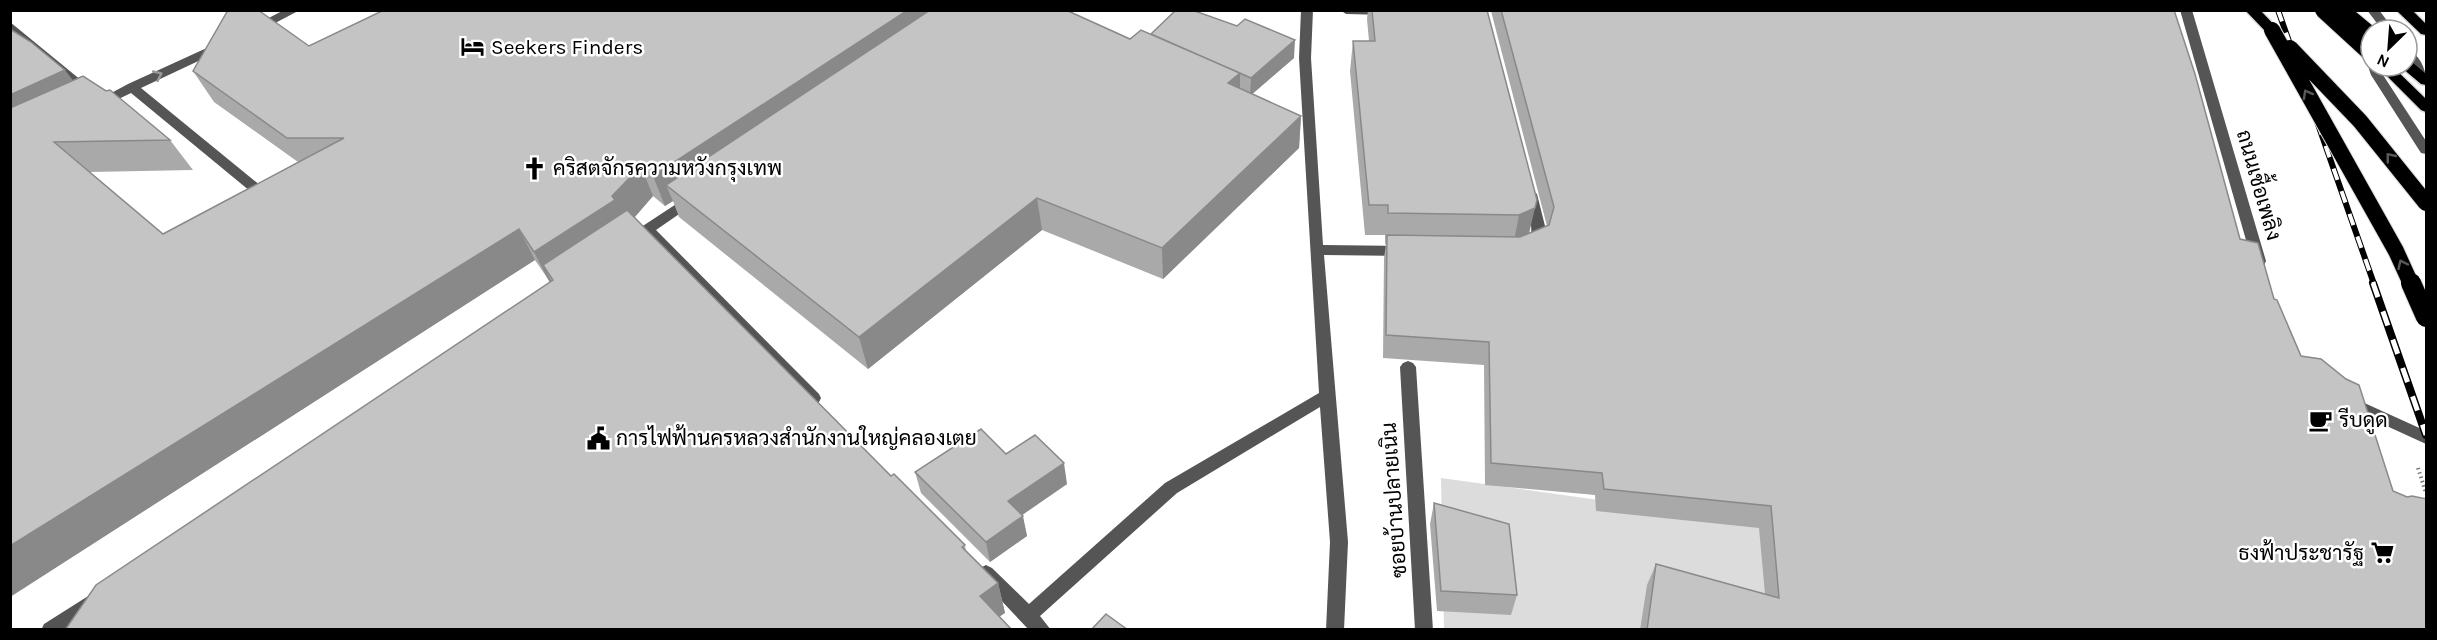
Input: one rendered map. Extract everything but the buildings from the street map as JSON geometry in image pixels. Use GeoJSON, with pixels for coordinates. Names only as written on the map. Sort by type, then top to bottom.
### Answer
{"type":"FeatureCollection","features":[{"type":"Feature","properties":{"kind":"highway"},"geometry":{"type":"LineString","coordinates":[[2252,10],[2360,121],[2427,203]]}},
{"type":"Feature","properties":{"kind":"highway"},"geometry":{"type":"LineString","coordinates":[[2323,10],[2359,44]]}},
{"type":"Feature","properties":{"kind":"highway"},"geometry":{"type":"LineString","coordinates":[[2341,10],[2359,25]]}},
{"type":"Feature","properties":{"kind":"highway"},"geometry":{"type":"LineString","coordinates":[[2403,10],[2427,31]]}},
{"type":"Feature","properties":{"kind":"highway"},"geometry":{"type":"LineString","coordinates":[[2272,30],[2396,251],[2427,317]]}},
{"type":"Feature","properties":{"kind":"highway"},"geometry":{"type":"LineString","coordinates":[[2397,78],[2427,107]]}},
{"type":"Feature","properties":{"kind":"street"},"geometry":{"type":"LineString","coordinates":[[81,112],[294,10]]}},
{"type":"Feature","properties":{"kind":"street"},"geometry":{"type":"LineString","coordinates":[[1307,10],[1304,127],[1340,542],[1335,630]]}},
{"type":"Feature","properties":{"kind":"street"},"geometry":{"type":"LineString","coordinates":[[1346,10],[1403,11]]}},
{"type":"Feature","properties":{"kind":"street","name":"ถนนเชื้อเพลิง"},"geometry":{"type":"LineString","coordinates":[[2186,10],[2262,272]]}},
{"type":"Feature","properties":{"kind":"street"},"geometry":{"type":"LineString","coordinates":[[10,25],[101,102]]}},
{"type":"Feature","properties":{"kind":"street"},"geometry":{"type":"LineString","coordinates":[[2379,78],[2427,150]]}},
{"type":"Feature","properties":{"kind":"street"},"geometry":{"type":"LineString","coordinates":[[132,87],[267,198]]}},
{"type":"Feature","properties":{"kind":"street"},"geometry":{"type":"LineString","coordinates":[[1526,248],[1537,243],[1539,230],[1527,184]]}},
{"type":"Feature","properties":{"kind":"street"},"geometry":{"type":"LineString","coordinates":[[617,249],[706,189]]}},
{"type":"Feature","properties":{"kind":"street"},"geometry":{"type":"LineString","coordinates":[[647,229],[821,406]]}},
{"type":"Feature","properties":{"kind":"street"},"geometry":{"type":"LineString","coordinates":[[1316,250],[1422,252]]}},
{"type":"Feature","properties":{"kind":"street","name":"ซอยบ้านปลายเนิน"},"geometry":{"type":"LineString","coordinates":[[1408,367],[1424,630]]}},
{"type":"Feature","properties":{"kind":"street"},"geometry":{"type":"LineString","coordinates":[[2334,393],[2427,438]]}},
{"type":"Feature","properties":{"kind":"street"},"geometry":{"type":"LineString","coordinates":[[1028,616],[1171,488],[1328,395]]}},
{"type":"Feature","properties":{"kind":"street"},"geometry":{"type":"LineString","coordinates":[[2358,406],[2364,428]]}},
{"type":"Feature","properties":{"kind":"street"},"geometry":{"type":"LineString","coordinates":[[978,566],[1042,630]]}},
{"type":"Feature","properties":{"kind":"street"},"geometry":{"type":"LineString","coordinates":[[50,630],[110,590]]}},
{"type":"Feature","properties":{"kind":"shaded area"},"geometry":{"type":"Polygon","coordinates":[[[1441,478],[1842,534],[1961,629],[1444,629],[1441,478]]]}},
{"type":"Feature","properties":{"kind":"railway"},"geometry":{"type":"LineString","coordinates":[[2278,10],[2374,284]]}},
{"type":"Feature","properties":{"kind":"railway"},"geometry":{"type":"LineString","coordinates":[[2373,283],[2426,435]]}},
{"type":"Feature","properties":{"kind":"place","name":"Seekers Finders"},"geometry":{"type":"Point","coordinates":[473,47]}},
{"type":"Feature","properties":{"kind":"place","name":"คริสตจักรความหวังกรุงเทพ"},"geometry":{"type":"Point","coordinates":[535,168]}},
{"type":"Feature","properties":{"kind":"place","name":"รีบดูด"},"geometry":{"type":"Point","coordinates":[2321,420]}},
{"type":"Feature","properties":{"kind":"place","name":"การไฟฟ้านครหลวงสำนักงานใหญ่คลองเตย"},"geometry":{"type":"Point","coordinates":[598,438]}},
{"type":"Feature","properties":{"kind":"place","name":"ธงฟ้าประชารัฐ"},"geometry":{"type":"Point","coordinates":[2382,553]}}]}
